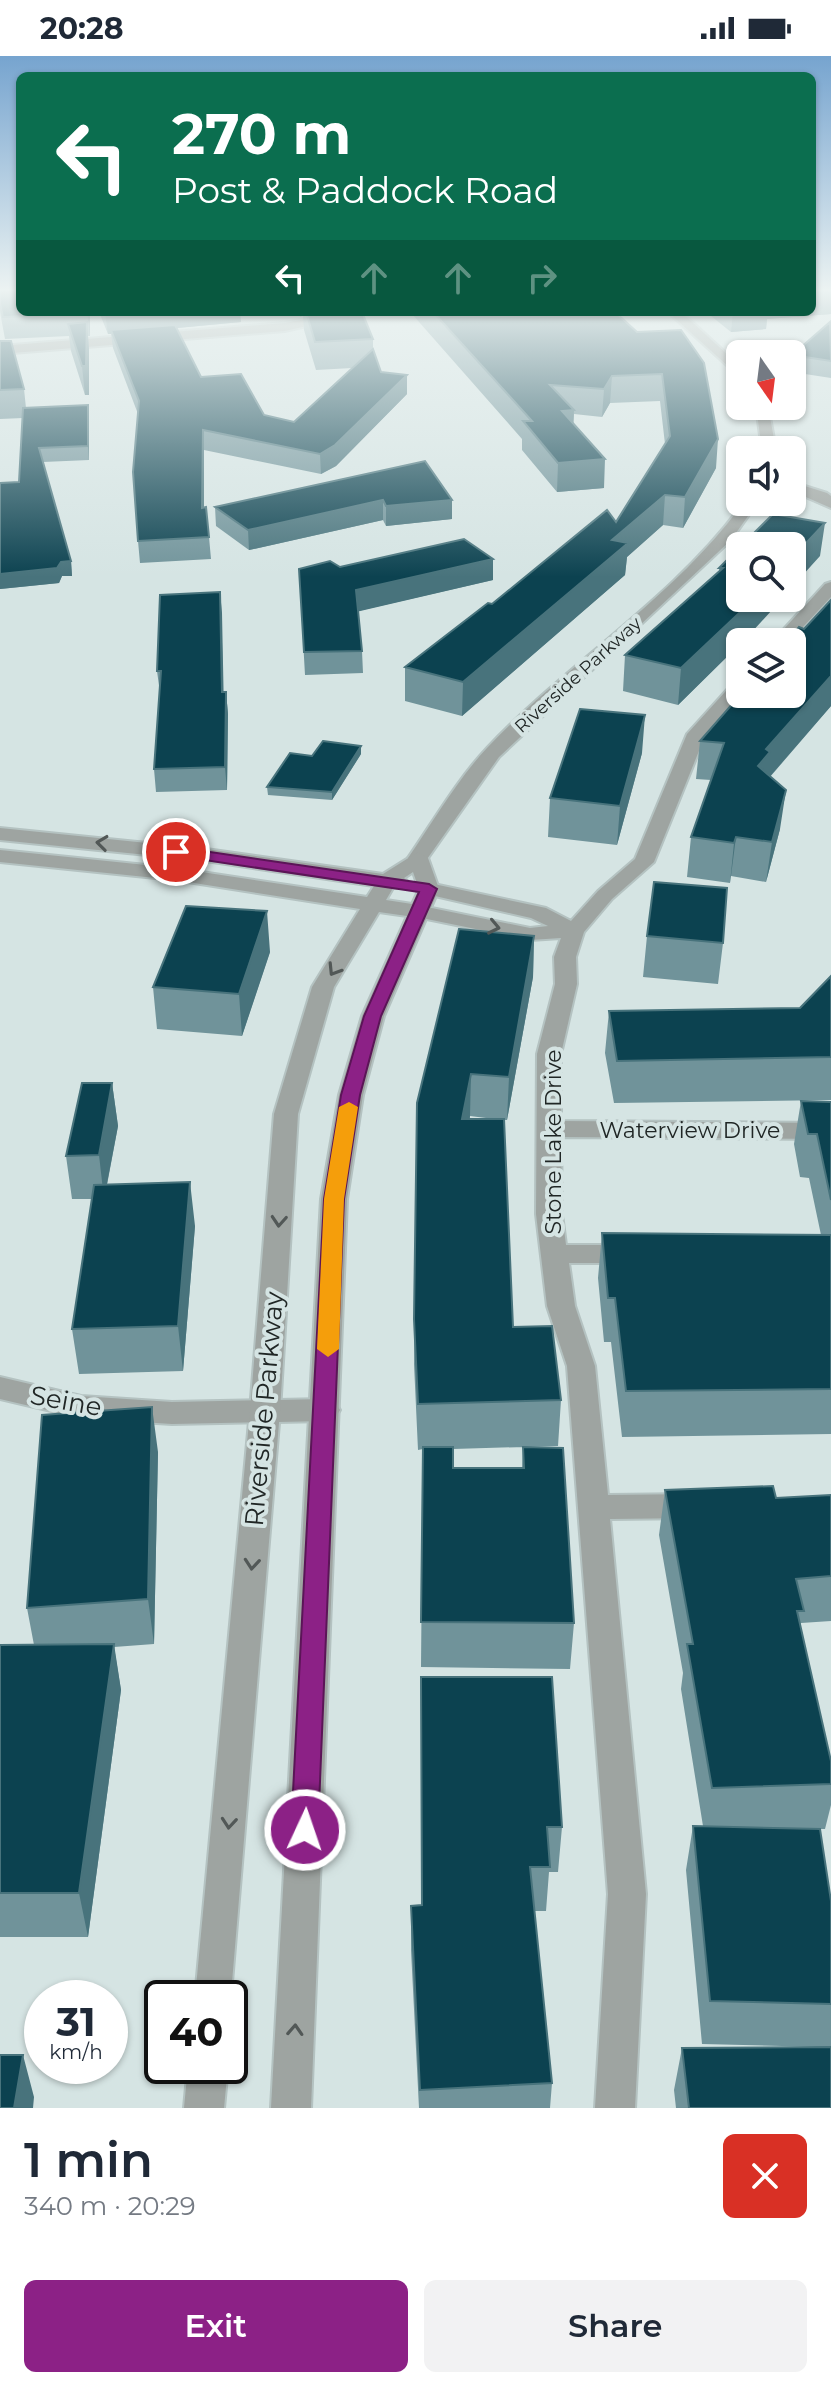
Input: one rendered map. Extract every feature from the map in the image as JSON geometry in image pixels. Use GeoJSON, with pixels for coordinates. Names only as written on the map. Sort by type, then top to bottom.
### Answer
{"type":"FeatureCollection","features":[{"type":"Feature","properties":{"kind":"street"},"geometry":{"type":"LineString","coordinates":[[806,491],[822,496],[831,504]]}},
{"type":"Feature","properties":{"kind":"street","name":"Riverside Parkway"},"geometry":{"type":"LineString","coordinates":[[216,1980],[265,1411],[286,1114],[323,987],[381,892],[418,858],[492,753],[684,578],[726,537],[741,516]]}},
{"type":"Feature","properties":{"kind":"street"},"geometry":{"type":"LineString","coordinates":[[793,628],[831,587]]}},
{"type":"Feature","properties":{"kind":"street","name":"Stone Lake Drive"},"geometry":{"type":"LineString","coordinates":[[615,2108],[627,1894],[581,1366],[561,1306],[549,1214],[549,1054],[566,984],[565,957],[574,931],[605,895],[644,862],[696,734],[726,701]]}},
{"type":"Feature","properties":{"kind":"street"},"geometry":{"type":"LineString","coordinates":[[0,834],[191,854],[423,900],[530,934],[574,931]]}},
{"type":"Feature","properties":{"kind":"street"},"geometry":{"type":"LineString","coordinates":[[0,856],[381,892]]}},
{"type":"Feature","properties":{"kind":"street"},"geometry":{"type":"LineString","coordinates":[[291,2108],[334,1199],[351,1095],[373,1016],[423,900],[418,858]]}},
{"type":"Feature","properties":{"kind":"street","name":"Waterview Drive"},"geometry":{"type":"LineString","coordinates":[[549,1129],[831,1131]]}},
{"type":"Feature","properties":{"kind":"street"},"geometry":{"type":"LineString","coordinates":[[554,1254],[662,1255]]}},
{"type":"Feature","properties":{"kind":"street","name":"Seine"},"geometry":{"type":"LineString","coordinates":[[0,1388],[81,1407],[172,1413],[325,1410]]}},
{"type":"Feature","properties":{"kind":"street"},"geometry":{"type":"LineString","coordinates":[[594,1507],[720,1506]]}},
{"type":"Feature","properties":{"kind":"street"},"geometry":{"type":"LineString","coordinates":[[204,2108],[206,2084]]}},
{"type":"Feature","properties":{"kind":"building"},"geometry":{"type":"Polygon","coordinates":[[[0,386],[23,386],[24,389],[0,390],[0,386]]]}},
{"type":"Feature","properties":{"kind":"building"},"geometry":{"type":"Polygon","coordinates":[[[133,386],[248,386],[264,415],[294,422],[333,386],[396,386],[335,445],[320,454],[203,430],[202,508],[206,507],[209,537],[138,541],[133,472],[139,401],[133,386]]]}},
{"type":"Feature","properties":{"kind":"building"},"geometry":{"type":"Polygon","coordinates":[[[500,386],[551,386],[574,410],[562,411],[605,459],[558,463],[523,421],[532,421],[500,386]]]}},
{"type":"Feature","properties":{"kind":"building"},"geometry":{"type":"Polygon","coordinates":[[[560,386],[606,386],[604,389],[560,386]]]}},
{"type":"Feature","properties":{"kind":"building"},"geometry":{"type":"Polygon","coordinates":[[[664,386],[708,386],[718,439],[685,497],[665,495],[612,540],[628,543],[463,682],[405,667],[488,603],[492,604],[607,510],[616,522],[670,436],[664,386]]]}},
{"type":"Feature","properties":{"kind":"building"},"geometry":{"type":"Polygon","coordinates":[[[88,405],[88,446],[39,448],[71,561],[61,562],[57,568],[0,574],[0,483],[19,482],[23,408],[88,405]]]}},
{"type":"Feature","properties":{"kind":"building"},"geometry":{"type":"Polygon","coordinates":[[[425,461],[452,500],[386,506],[383,500],[248,530],[215,507],[425,461]]]}},
{"type":"Feature","properties":{"kind":"building"},"geometry":{"type":"Polygon","coordinates":[[[771,516],[825,523],[806,543],[806,532],[755,532],[771,516]]]}},
{"type":"Feature","properties":{"kind":"building"},"geometry":{"type":"Polygon","coordinates":[[[464,539],[493,559],[356,590],[362,651],[304,652],[299,569],[330,561],[340,567],[464,539]]]}},
{"type":"Feature","properties":{"kind":"building"},"geometry":{"type":"Polygon","coordinates":[[[726,561],[726,612],[740,612],[681,668],[625,655],[723,568],[719,568],[726,561]]]}},
{"type":"Feature","properties":{"kind":"building"},"geometry":{"type":"Polygon","coordinates":[[[220,592],[222,692],[226,692],[225,767],[154,769],[161,671],[157,671],[160,595],[220,592]]]}},
{"type":"Feature","properties":{"kind":"building"},"geometry":{"type":"Polygon","coordinates":[[[831,600],[831,676],[806,704],[806,628],[831,600]]]}},
{"type":"Feature","properties":{"kind":"building"},"geometry":{"type":"Polygon","coordinates":[[[729,708],[803,708],[766,749],[770,752],[758,766],[786,790],[772,842],[736,837],[734,843],[691,837],[724,743],[700,741],[729,708]]]}},
{"type":"Feature","properties":{"kind":"building"},"geometry":{"type":"Polygon","coordinates":[[[580,709],[645,715],[620,806],[550,798],[580,709]]]}},
{"type":"Feature","properties":{"kind":"building"},"geometry":{"type":"Polygon","coordinates":[[[323,741],[361,746],[332,792],[267,787],[290,753],[312,756],[323,741]]]}},
{"type":"Feature","properties":{"kind":"building"},"geometry":{"type":"Polygon","coordinates":[[[654,882],[727,888],[723,943],[647,936],[654,882]]]}},
{"type":"Feature","properties":{"kind":"building"},"geometry":{"type":"Polygon","coordinates":[[[186,906],[267,911],[239,994],[153,987],[186,906]]]}},
{"type":"Feature","properties":{"kind":"building"},"geometry":{"type":"Polygon","coordinates":[[[459,929],[534,936],[509,1077],[471,1074],[462,1119],[504,1119],[513,1327],[552,1326],[561,1400],[418,1404],[414,1319],[417,1103],[459,929]]]}},
{"type":"Feature","properties":{"kind":"building"},"geometry":{"type":"Polygon","coordinates":[[[831,976],[831,1057],[617,1061],[609,1011],[800,1008],[831,976]]]}},
{"type":"Feature","properties":{"kind":"building"},"geometry":{"type":"Polygon","coordinates":[[[82,1083],[112,1083],[99,1155],[66,1156],[82,1083]]]}},
{"type":"Feature","properties":{"kind":"building"},"geometry":{"type":"Polygon","coordinates":[[[801,1101],[831,1102],[831,1200],[817,1134],[808,1134],[801,1101]]]}},
{"type":"Feature","properties":{"kind":"building"},"geometry":{"type":"Polygon","coordinates":[[[190,1182],[178,1326],[72,1329],[94,1185],[190,1182]]]}},
{"type":"Feature","properties":{"kind":"building"},"geometry":{"type":"Polygon","coordinates":[[[602,1233],[831,1235],[831,1389],[626,1391],[615,1298],[608,1298],[602,1233]]]}},
{"type":"Feature","properties":{"kind":"building"},"geometry":{"type":"Polygon","coordinates":[[[152,1407],[148,1599],[27,1608],[42,1415],[152,1407]]]}},
{"type":"Feature","properties":{"kind":"building"},"geometry":{"type":"Polygon","coordinates":[[[423,1447],[453,1447],[453,1468],[524,1468],[523,1447],[563,1448],[574,1623],[421,1622],[423,1447]]]}},
{"type":"Feature","properties":{"kind":"building"},"geometry":{"type":"Polygon","coordinates":[[[773,1486],[776,1498],[831,1495],[831,1576],[796,1579],[804,1611],[797,1611],[831,1761],[831,1784],[712,1788],[687,1644],[693,1644],[665,1490],[773,1486]]]}},
{"type":"Feature","properties":{"kind":"building"},"geometry":{"type":"Polygon","coordinates":[[[114,1644],[79,1893],[0,1893],[0,1645],[114,1644]]]}},
{"type":"Feature","properties":{"kind":"building"},"geometry":{"type":"Polygon","coordinates":[[[421,1677],[552,1677],[562,1827],[547,1827],[550,1867],[530,1867],[552,2083],[420,2090],[411,1906],[422,1905],[421,1677]]]}},
{"type":"Feature","properties":{"kind":"building"},"geometry":{"type":"Polygon","coordinates":[[[693,1826],[820,1829],[831,1901],[831,2004],[710,2001],[693,1826]]]}},
{"type":"Feature","properties":{"kind":"building"},"geometry":{"type":"Polygon","coordinates":[[[831,2047],[831,2108],[689,2108],[682,2048],[831,2047]]]}},
{"type":"Feature","properties":{"kind":"building"},"geometry":{"type":"Polygon","coordinates":[[[0,2055],[23,2055],[14,2108],[0,2108],[0,2055]]]}},
{"type":"Feature","properties":{"kind":"slow traffic"},"geometry":{"type":"LineString","coordinates":[[328,1349],[334,1199],[349,1107]]}},
{"type":"Feature","properties":{"kind":"route"},"geometry":{"type":"LineString","coordinates":[[176,852],[429,889],[373,1016],[351,1095],[334,1199],[305,1830]]}}]}
